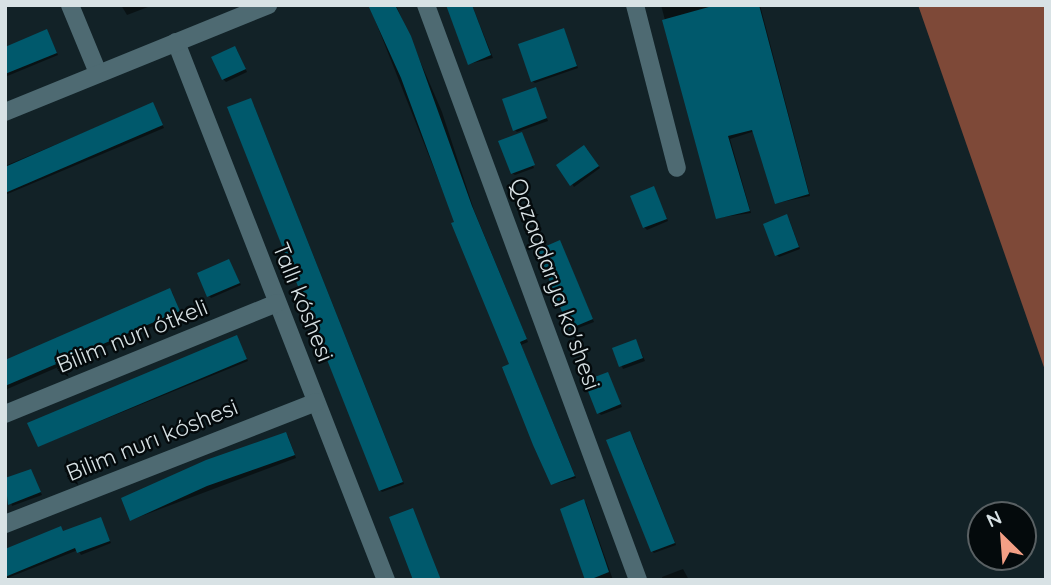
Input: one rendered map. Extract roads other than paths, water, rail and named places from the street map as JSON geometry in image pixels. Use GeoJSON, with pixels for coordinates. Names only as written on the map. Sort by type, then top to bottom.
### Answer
{"type":"FeatureCollection","features":[{"type":"Feature","properties":{"kind":"street"},"geometry":{"type":"LineString","coordinates":[[70,5],[98,74]]}},
{"type":"Feature","properties":{"kind":"street"},"geometry":{"type":"LineString","coordinates":[[5,112],[268,5]]}},
{"type":"Feature","properties":{"kind":"street","name":"Qazaqdarya ko'shesi"},"geometry":{"type":"LineString","coordinates":[[426,5],[638,580]]}},
{"type":"Feature","properties":{"kind":"street"},"geometry":{"type":"LineString","coordinates":[[635,5],[677,168]]}},
{"type":"Feature","properties":{"kind":"street","name":"Tallı kóshesi"},"geometry":{"type":"LineString","coordinates":[[176,42],[386,580]]}},
{"type":"Feature","properties":{"kind":"street","name":"Bilim nurı ótkeli"},"geometry":{"type":"LineString","coordinates":[[5,414],[276,303]]}},
{"type":"Feature","properties":{"kind":"street","name":"Bilim nurı kóshesi"},"geometry":{"type":"LineString","coordinates":[[5,524],[316,402]]}}]}
